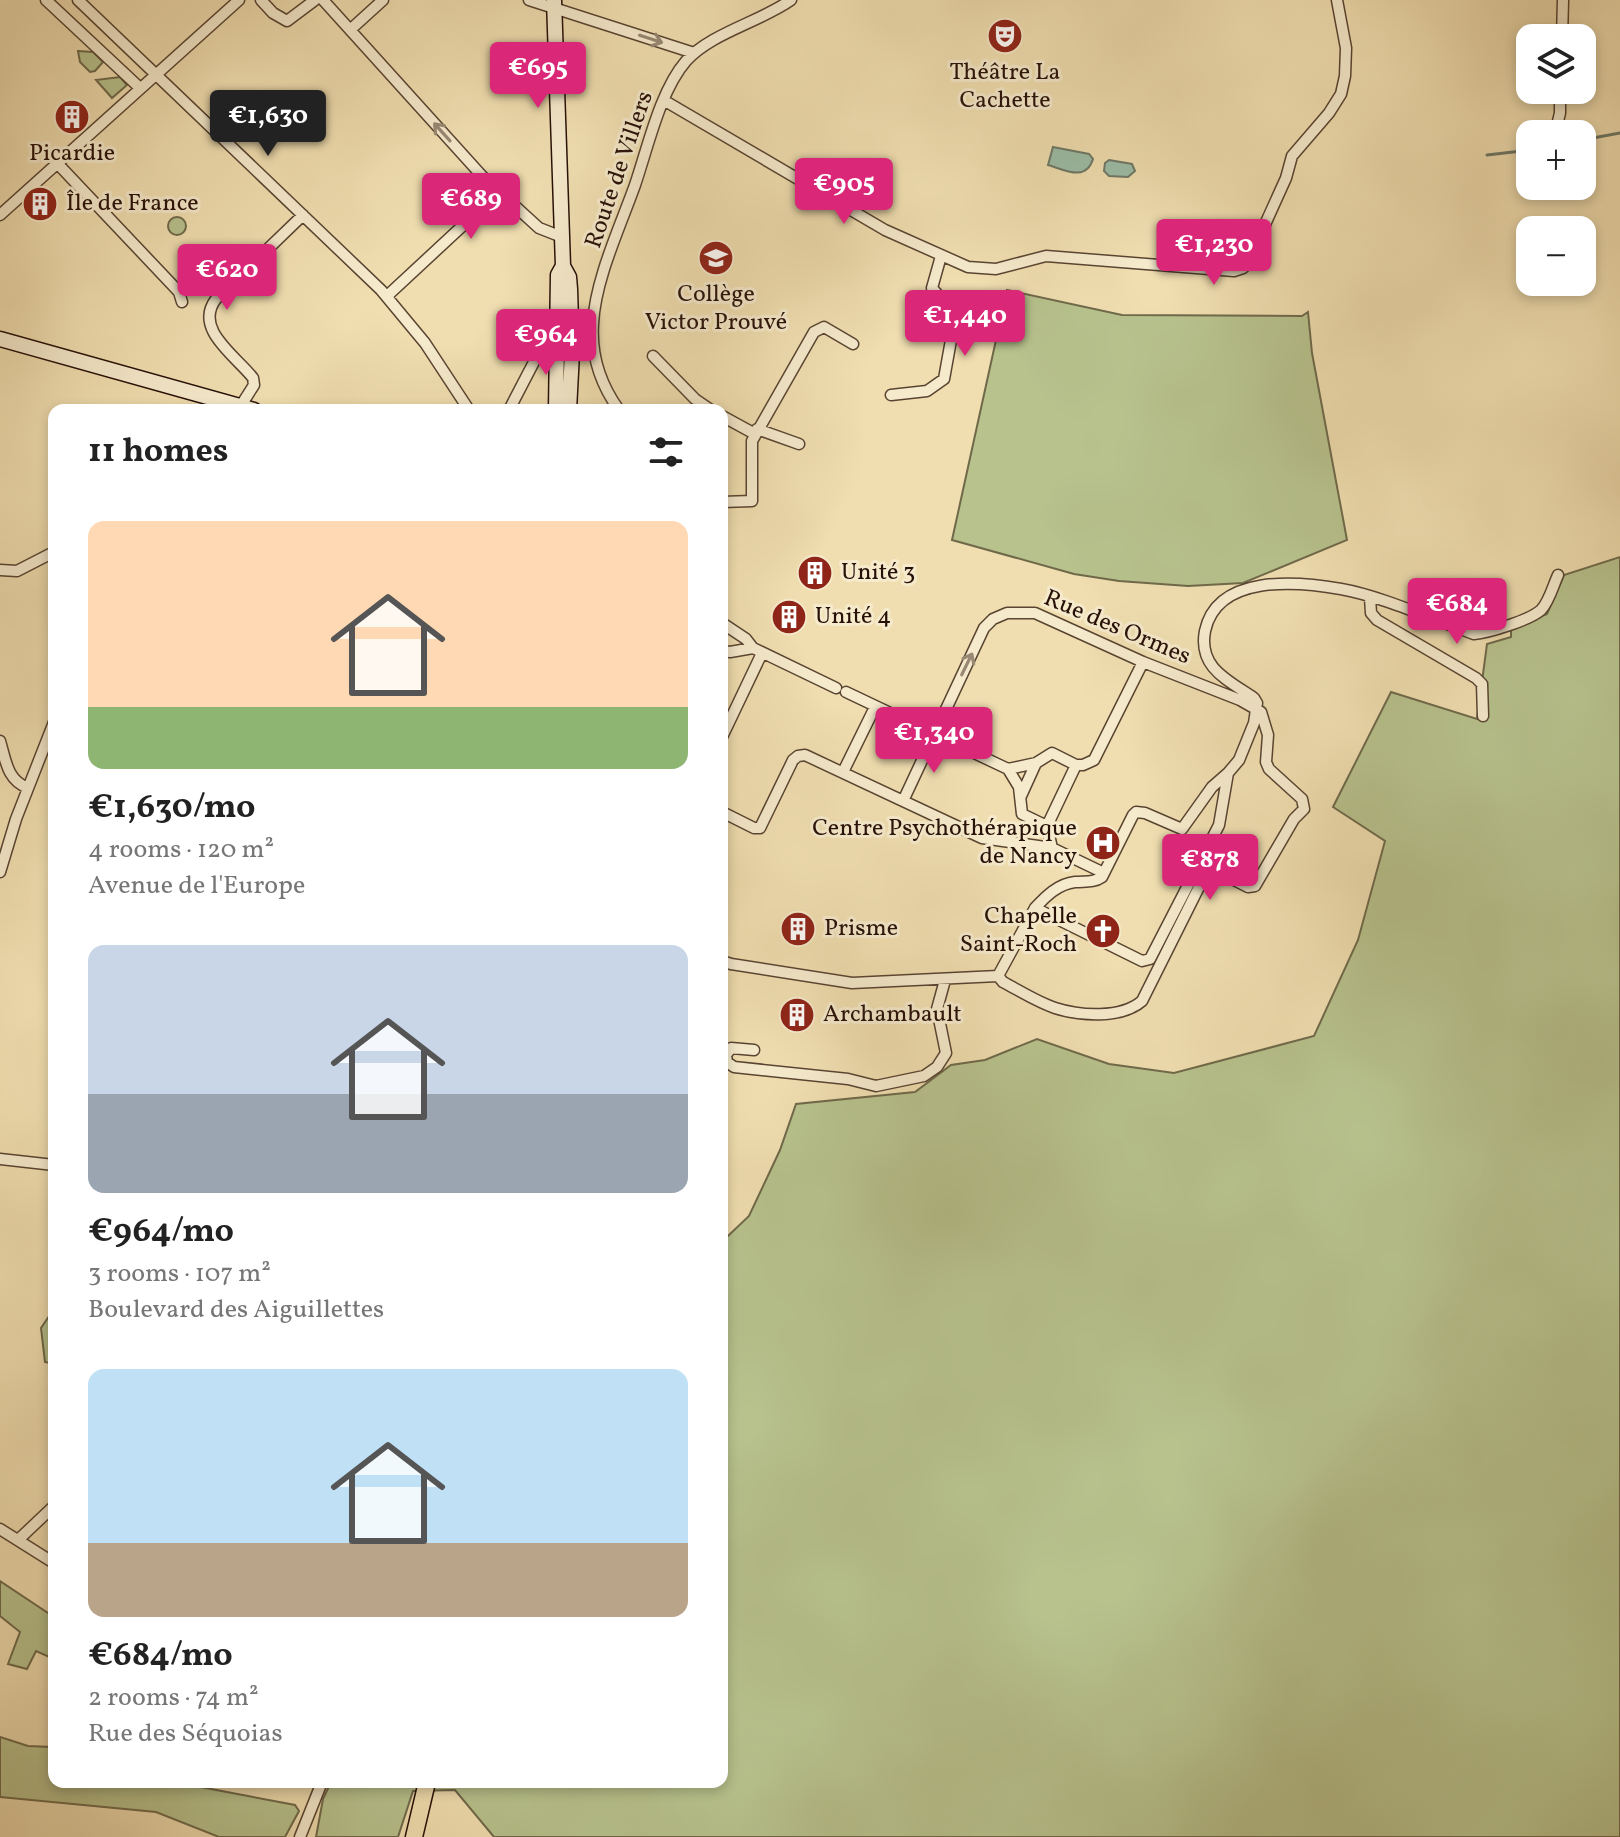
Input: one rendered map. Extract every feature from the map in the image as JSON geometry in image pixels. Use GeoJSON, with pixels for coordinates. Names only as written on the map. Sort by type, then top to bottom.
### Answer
{"type":"FeatureCollection","features":[{"type":"Feature","properties":{"kind":"main road"},"geometry":{"type":"LineString","coordinates":[[554,4],[563,266],[569,277],[570,289],[569,404]]}},
{"type":"Feature","properties":{"kind":"main road"},"geometry":{"type":"LineString","coordinates":[[556,404],[558,275],[563,266]]}},
{"type":"Feature","properties":{"kind":"main road"},"geometry":{"type":"LineString","coordinates":[[0,339],[233,404]]}},
{"type":"Feature","properties":{"kind":"main road"},"geometry":{"type":"LineString","coordinates":[[414,1837],[426,1788]]}},
{"type":"Feature","properties":{"kind":"main road"},"geometry":{"type":"LineString","coordinates":[[421,1837],[433,1788]]}},
{"type":"Feature","properties":{"kind":"street"},"geometry":{"type":"LineString","coordinates":[[46,0],[140,88]]}},
{"type":"Feature","properties":{"kind":"street"},"geometry":{"type":"LineString","coordinates":[[78,0],[387,296],[425,343],[465,404]]}},
{"type":"Feature","properties":{"kind":"street"},"geometry":{"type":"LineString","coordinates":[[0,215],[239,0]]}},
{"type":"Feature","properties":{"kind":"street"},"geometry":{"type":"LineString","coordinates":[[261,0],[273,13],[287,21],[315,0]]}},
{"type":"Feature","properties":{"kind":"street"},"geometry":{"type":"LineString","coordinates":[[323,0],[499,192],[539,228],[562,237]]}},
{"type":"Feature","properties":{"kind":"street"},"geometry":{"type":"LineString","coordinates":[[350,30],[383,0]]}},
{"type":"Feature","properties":{"kind":"street"},"geometry":{"type":"LineString","coordinates":[[529,0],[554,4],[694,53]]}},
{"type":"Feature","properties":{"kind":"street","name":"Route de Villers"},"geometry":{"type":"LineString","coordinates":[[615,404],[604,385],[597,362],[593,337],[595,311],[613,249],[665,101],[680,70],[694,53],[791,0]]}},
{"type":"Feature","properties":{"kind":"street"},"geometry":{"type":"LineString","coordinates":[[665,101],[885,230],[968,267],[987,270],[1042,256],[1239,270],[1245,266],[1283,188],[1294,152],[1329,113],[1341,94],[1346,48],[1337,0]]}},
{"type":"Feature","properties":{"kind":"street"},"geometry":{"type":"LineString","coordinates":[[1562,24],[1563,0]]}},
{"type":"Feature","properties":{"kind":"street"},"geometry":{"type":"LineString","coordinates":[[56,162],[179,292],[182,302]]}},
{"type":"Feature","properties":{"kind":"street"},"geometry":{"type":"LineString","coordinates":[[387,296],[499,192]]}},
{"type":"Feature","properties":{"kind":"street"},"geometry":{"type":"LineString","coordinates":[[248,404],[253,378],[212,332],[209,310],[216,299],[303,215]]}},
{"type":"Feature","properties":{"kind":"street"},"geometry":{"type":"LineString","coordinates":[[891,395],[927,391],[944,379],[955,318],[932,288],[941,256]]}},
{"type":"Feature","properties":{"kind":"street"},"geometry":{"type":"LineString","coordinates":[[728,502],[752,501],[751,449],[756,432],[814,332],[824,327],[853,344]]}},
{"type":"Feature","properties":{"kind":"street"},"geometry":{"type":"LineString","coordinates":[[512,404],[548,335]]}},
{"type":"Feature","properties":{"kind":"street"},"geometry":{"type":"LineString","coordinates":[[653,356],[702,404]]}},
{"type":"Feature","properties":{"kind":"street"},"geometry":{"type":"LineString","coordinates":[[728,419],[756,432],[799,444]]}},
{"type":"Feature","properties":{"kind":"street"},"geometry":{"type":"LineString","coordinates":[[0,570],[17,571],[48,555]]}},
{"type":"Feature","properties":{"kind":"street"},"geometry":{"type":"LineString","coordinates":[[998,976],[1035,908],[1056,888],[1074,882],[1099,880],[1136,812],[1182,829],[1212,787],[1239,760],[1251,734],[1256,709],[1254,698],[1213,670],[1204,650],[1206,625],[1222,599],[1250,587],[1293,585],[1342,589],[1474,634],[1483,634],[1536,614],[1544,607],[1558,575]]}},
{"type":"Feature","properties":{"kind":"street"},"geometry":{"type":"LineString","coordinates":[[1370,598],[1371,613],[1377,620],[1482,684],[1483,716]]}},
{"type":"Feature","properties":{"kind":"street","name":"Rue des Ormes"},"geometry":{"type":"LineString","coordinates":[[903,801],[984,628],[993,619],[1007,613],[1035,613],[1256,709]]}},
{"type":"Feature","properties":{"kind":"street"},"geometry":{"type":"LineString","coordinates":[[728,627],[758,650],[1008,769],[1019,787],[1022,814],[1047,826]]}},
{"type":"Feature","properties":{"kind":"street"},"geometry":{"type":"LineString","coordinates":[[728,651],[758,650]]}},
{"type":"Feature","properties":{"kind":"street"},"geometry":{"type":"LineString","coordinates":[[728,722],[758,650]]}},
{"type":"Feature","properties":{"kind":"street"},"geometry":{"type":"LineString","coordinates":[[1008,769],[1036,763],[1052,753],[1076,765],[1094,760],[1143,662]]}},
{"type":"Feature","properties":{"kind":"street"},"geometry":{"type":"LineString","coordinates":[[843,772],[875,707]]}},
{"type":"Feature","properties":{"kind":"street"},"geometry":{"type":"LineString","coordinates":[[998,976],[1003,982],[1054,1008],[1091,1014],[1134,1008],[1142,1001],[1207,873],[1216,871],[1248,887],[1255,886],[1304,805],[1296,793],[1269,769],[1266,762],[1267,727],[1261,712],[1256,709]]}},
{"type":"Feature","properties":{"kind":"street"},"geometry":{"type":"LineString","coordinates":[[0,872],[5,841],[48,737]]}},
{"type":"Feature","properties":{"kind":"street"},"geometry":{"type":"LineString","coordinates":[[0,741],[10,775],[28,788]]}},
{"type":"Feature","properties":{"kind":"street"},"geometry":{"type":"LineString","coordinates":[[728,815],[760,828],[793,760],[802,755],[982,838],[1047,848],[1104,873]]}},
{"type":"Feature","properties":{"kind":"street"},"geometry":{"type":"LineString","coordinates":[[1021,796],[1036,763]]}},
{"type":"Feature","properties":{"kind":"street"},"geometry":{"type":"LineString","coordinates":[[1047,848],[1047,826],[1076,765]]}},
{"type":"Feature","properties":{"kind":"street"},"geometry":{"type":"LineString","coordinates":[[1035,908],[1142,961],[1150,959],[1219,825],[1228,773]]}},
{"type":"Feature","properties":{"kind":"street"},"geometry":{"type":"LineString","coordinates":[[728,963],[852,983],[998,976]]}},
{"type":"Feature","properties":{"kind":"street"},"geometry":{"type":"LineString","coordinates":[[728,1063],[734,1067],[848,1079],[876,1086],[924,1076],[937,1067],[946,1053],[937,1009],[945,980]]}},
{"type":"Feature","properties":{"kind":"street"},"geometry":{"type":"LineString","coordinates":[[728,1052],[731,1048],[754,1050]]}},
{"type":"Feature","properties":{"kind":"street"},"geometry":{"type":"LineString","coordinates":[[0,1159],[48,1164]]}},
{"type":"Feature","properties":{"kind":"street"},"geometry":{"type":"LineString","coordinates":[[18,1540],[48,1512]]}},
{"type":"Feature","properties":{"kind":"street"},"geometry":{"type":"LineString","coordinates":[[0,1529],[48,1559]]}},
{"type":"Feature","properties":{"kind":"street"},"geometry":{"type":"LineString","coordinates":[[300,1837],[320,1788]]}},
{"type":"Feature","properties":{"kind":"shaded area"},"geometry":{"type":"Polygon","coordinates":[[[78,51],[93,52],[103,62],[90,72],[80,62],[78,51]]]}},
{"type":"Feature","properties":{"kind":"shaded area"},"geometry":{"type":"Polygon","coordinates":[[[120,77],[127,85],[112,98],[96,80],[120,77]]]}},
{"type":"Feature","properties":{"kind":"shaded area"},"geometry":{"type":"Polygon","coordinates":[[[1053,147],[1089,154],[1093,159],[1090,166],[1080,172],[1061,169],[1048,165],[1053,147]]]}},
{"type":"Feature","properties":{"kind":"shaded area"},"geometry":{"type":"Polygon","coordinates":[[[1109,160],[1132,164],[1135,171],[1128,177],[1109,176],[1104,171],[1105,163],[1109,160]]]}},
{"type":"Feature","properties":{"kind":"shaded area"},"geometry":{"type":"Polygon","coordinates":[[[173,217],[181,217],[186,226],[184,233],[173,235],[168,230],[168,222],[173,217]]]}},
{"type":"Feature","properties":{"kind":"shaded area"},"geometry":{"type":"Polygon","coordinates":[[[1007,290],[1122,315],[1302,316],[1308,312],[1312,353],[1347,540],[1243,583],[1188,586],[1074,574],[952,540],[1007,290]]]}},
{"type":"Feature","properties":{"kind":"shaded area"},"geometry":{"type":"Polygon","coordinates":[[[1620,557],[1620,1837],[494,1837],[455,1790],[413,1791],[398,1837],[316,1837],[328,1788],[728,1788],[728,1236],[749,1216],[780,1150],[796,1104],[915,1092],[951,1065],[985,1060],[1037,1039],[1109,1064],[1174,1073],[1314,1036],[1358,940],[1385,841],[1333,807],[1391,692],[1477,719],[1487,644],[1511,637],[1511,629],[1547,614],[1564,575],[1620,557]]]}},
{"type":"Feature","properties":{"kind":"shaded area"},"geometry":{"type":"Polygon","coordinates":[[[48,1318],[48,1363],[45,1362],[41,1328],[48,1318]]]}},
{"type":"Feature","properties":{"kind":"shaded area"},"geometry":{"type":"Polygon","coordinates":[[[0,1581],[48,1613],[48,1656],[36,1651],[27,1669],[8,1664],[20,1632],[0,1616],[0,1581]]]}},
{"type":"Feature","properties":{"kind":"shaded area"},"geometry":{"type":"Polygon","coordinates":[[[0,1737],[28,1746],[48,1747],[48,1788],[206,1788],[295,1805],[299,1811],[285,1837],[219,1837],[156,1812],[0,1797],[0,1737]]]}},
{"type":"Feature","properties":{"kind":"waterway"},"geometry":{"type":"LineString","coordinates":[[1596,137],[1620,133]]}},
{"type":"Feature","properties":{"kind":"waterway"},"geometry":{"type":"LineString","coordinates":[[1487,155],[1516,152]]}},
{"type":"Feature","properties":{"kind":"place","name":"Théâtre La Cachette"},"geometry":{"type":"Point","coordinates":[1005,36]}},
{"type":"Feature","properties":{"kind":"place","name":"Picardie"},"geometry":{"type":"Point","coordinates":[72,117]}},
{"type":"Feature","properties":{"kind":"place","name":"Île de France"},"geometry":{"type":"Point","coordinates":[40,204]}},
{"type":"Feature","properties":{"kind":"place","name":"Collège Victor Prouvé"},"geometry":{"type":"Point","coordinates":[716,258]}},
{"type":"Feature","properties":{"kind":"place","name":"Unité 3"},"geometry":{"type":"Point","coordinates":[815,573]}},
{"type":"Feature","properties":{"kind":"place","name":"Unité 4"},"geometry":{"type":"Point","coordinates":[789,617]}},
{"type":"Feature","properties":{"kind":"place","name":"Centre Psychothérapique de Nancy"},"geometry":{"type":"Point","coordinates":[1103,843]}},
{"type":"Feature","properties":{"kind":"place","name":"Prisme"},"geometry":{"type":"Point","coordinates":[798,929]}},
{"type":"Feature","properties":{"kind":"place","name":"Chapelle Saint-Roch"},"geometry":{"type":"Point","coordinates":[1103,931]}},
{"type":"Feature","properties":{"kind":"place","name":"Archambault"},"geometry":{"type":"Point","coordinates":[797,1015]}}]}
